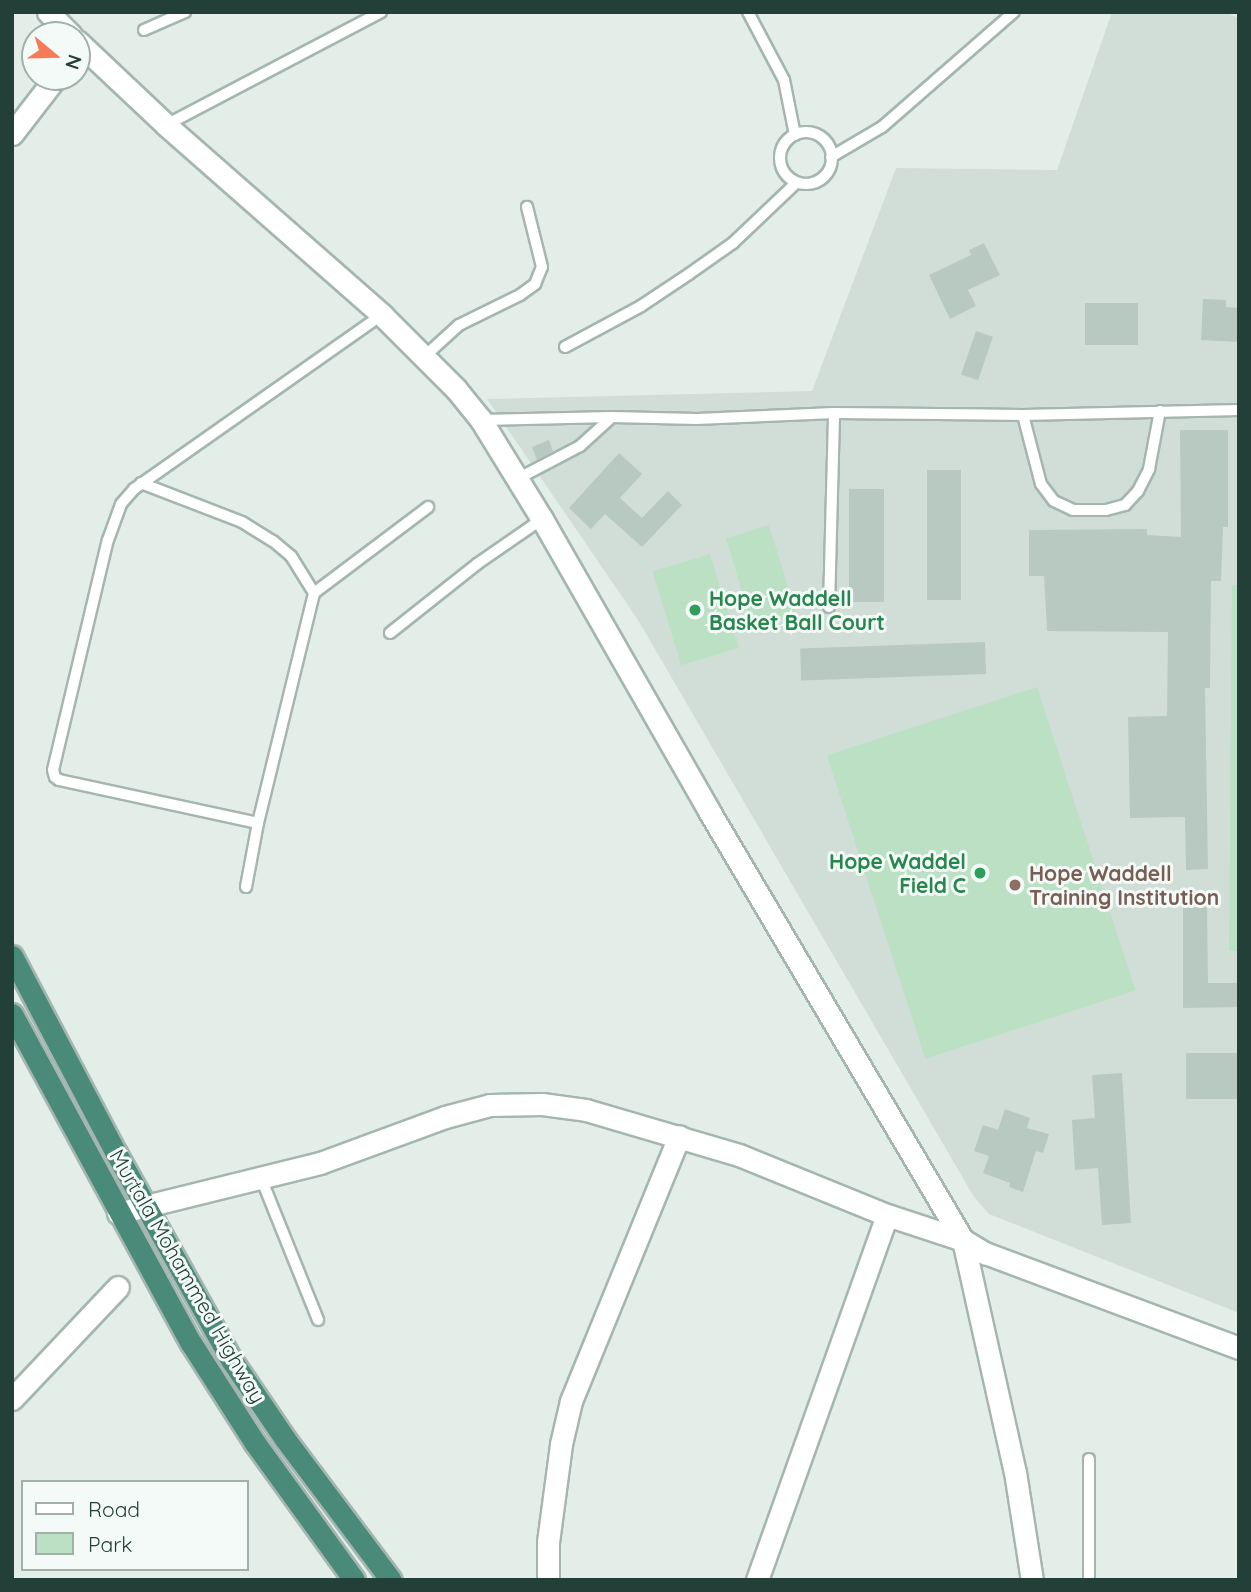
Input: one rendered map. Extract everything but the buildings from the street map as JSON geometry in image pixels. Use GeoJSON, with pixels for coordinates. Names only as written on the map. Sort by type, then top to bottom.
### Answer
{"type":"FeatureCollection","features":[{"type":"Feature","properties":{"kind":"highway","name":"Murtala Mohammed Highway"},"geometry":{"type":"LineString","coordinates":[[12,956],[232,1361],[285,1439],[391,1580]]}},
{"type":"Feature","properties":{"kind":"highway","name":"Murtala Mohammed Highway"},"geometry":{"type":"LineString","coordinates":[[12,1014],[191,1343],[255,1443],[354,1580]]}},
{"type":"Feature","properties":{"kind":"street"},"geometry":{"type":"LineString","coordinates":[[91,57],[382,315],[425,356],[481,420],[542,519],[709,811],[963,1240],[1015,1472],[1031,1580]]}},
{"type":"Feature","properties":{"kind":"street"},"geometry":{"type":"LineString","coordinates":[[12,134],[45,91]]}},
{"type":"Feature","properties":{"kind":"street"},"geometry":{"type":"LineString","coordinates":[[118,1213],[320,1163],[445,1117],[491,1105],[542,1104],[586,1110],[739,1155],[887,1216],[963,1240],[985,1253],[1239,1348]]}},
{"type":"Feature","properties":{"kind":"street"},"geometry":{"type":"LineString","coordinates":[[548,1580],[553,1505],[561,1444],[571,1402],[679,1136]]}},
{"type":"Feature","properties":{"kind":"street"},"geometry":{"type":"LineString","coordinates":[[757,1580],[887,1216]]}},
{"type":"Feature","properties":{"kind":"street"},"geometry":{"type":"LineString","coordinates":[[12,1398],[117,1287]]}},
{"type":"Feature","properties":{"kind":"lane"},"geometry":{"type":"LineString","coordinates":[[144,30],[185,12]]}},
{"type":"Feature","properties":{"kind":"lane"},"geometry":{"type":"LineString","coordinates":[[166,125],[381,12]]}},
{"type":"Feature","properties":{"kind":"lane"},"geometry":{"type":"LineString","coordinates":[[748,12],[784,80],[792,105],[795,135]]}},
{"type":"Feature","properties":{"kind":"lane"},"geometry":{"type":"LineString","coordinates":[[831,157],[882,127],[1014,12]]}},
{"type":"Feature","properties":{"kind":"lane"},"geometry":{"type":"LineString","coordinates":[[812,133],[819,136],[830,149],[831,157],[831,166],[820,180],[804,184],[796,183],[783,171],[780,154],[783,146],[795,135],[812,133]]}},
{"type":"Feature","properties":{"kind":"lane"},"geometry":{"type":"LineString","coordinates":[[565,347],[641,306],[733,243],[796,183]]}},
{"type":"Feature","properties":{"kind":"lane"},"geometry":{"type":"LineString","coordinates":[[425,356],[459,325],[520,295],[535,284],[542,267],[527,207]]}},
{"type":"Feature","properties":{"kind":"lane"},"geometry":{"type":"LineString","coordinates":[[258,823],[55,777],[53,770],[108,540],[121,504],[141,483],[382,315]]}},
{"type":"Feature","properties":{"kind":"lane"},"geometry":{"type":"LineString","coordinates":[[481,420],[612,416],[697,419],[834,413],[1023,415],[1239,410]]}},
{"type":"Feature","properties":{"kind":"lane"},"geometry":{"type":"LineString","coordinates":[[1023,415],[1041,484],[1054,501],[1073,510],[1105,510],[1125,505],[1138,491],[1149,469],[1160,411]]}},
{"type":"Feature","properties":{"kind":"lane"},"geometry":{"type":"LineString","coordinates":[[829,607],[834,413]]}},
{"type":"Feature","properties":{"kind":"lane"},"geometry":{"type":"LineString","coordinates":[[517,479],[535,473],[580,446],[612,416]]}},
{"type":"Feature","properties":{"kind":"lane"},"geometry":{"type":"LineString","coordinates":[[141,483],[243,523],[273,541],[290,556],[314,593]]}},
{"type":"Feature","properties":{"kind":"lane"},"geometry":{"type":"LineString","coordinates":[[246,887],[258,823],[314,593],[428,507]]}},
{"type":"Feature","properties":{"kind":"lane"},"geometry":{"type":"LineString","coordinates":[[390,633],[477,564],[542,519]]}},
{"type":"Feature","properties":{"kind":"lane"},"geometry":{"type":"LineString","coordinates":[[261,1178],[318,1320]]}},
{"type":"Feature","properties":{"kind":"lane"},"geometry":{"type":"LineString","coordinates":[[1089,1580],[1090,1460]]}},
{"type":"Feature","properties":{"kind":"shaded area","name":"Hope Waddell Training Institution"},"geometry":{"type":"Polygon","coordinates":[[[1112,12],[1224,12],[1239,18],[1239,1313],[989,1214],[974,1197],[638,620],[487,399],[812,391],[896,168],[1057,170],[1112,12]]]}},
{"type":"Feature","properties":{"kind":"green space"},"geometry":{"type":"Polygon","coordinates":[[[769,525],[796,613],[753,626],[726,538],[769,525]]]}},
{"type":"Feature","properties":{"kind":"green space","name":"Hope Waddell Basket Ball Court"},"geometry":{"type":"Polygon","coordinates":[[[710,554],[739,648],[681,665],[653,572],[710,554]]]}},
{"type":"Feature","properties":{"kind":"green space"},"geometry":{"type":"Polygon","coordinates":[[[1232,585],[1239,585],[1239,951],[1229,951],[1232,585]]]}},
{"type":"Feature","properties":{"kind":"green space","name":"Hope Waddel Field C"},"geometry":{"type":"Polygon","coordinates":[[[1037,687],[1136,990],[925,1059],[827,755],[1037,687]]]}},
{"type":"Feature","properties":{"kind":"place","name":"Hope Waddell Basket Ball Court"},"geometry":{"type":"Point","coordinates":[695,610]}},
{"type":"Feature","properties":{"kind":"place","name":"Hope Waddel Field C"},"geometry":{"type":"Point","coordinates":[980,873]}},
{"type":"Feature","properties":{"kind":"place","name":"Hope Waddell Training Institution"},"geometry":{"type":"Point","coordinates":[1015,885]}}]}
